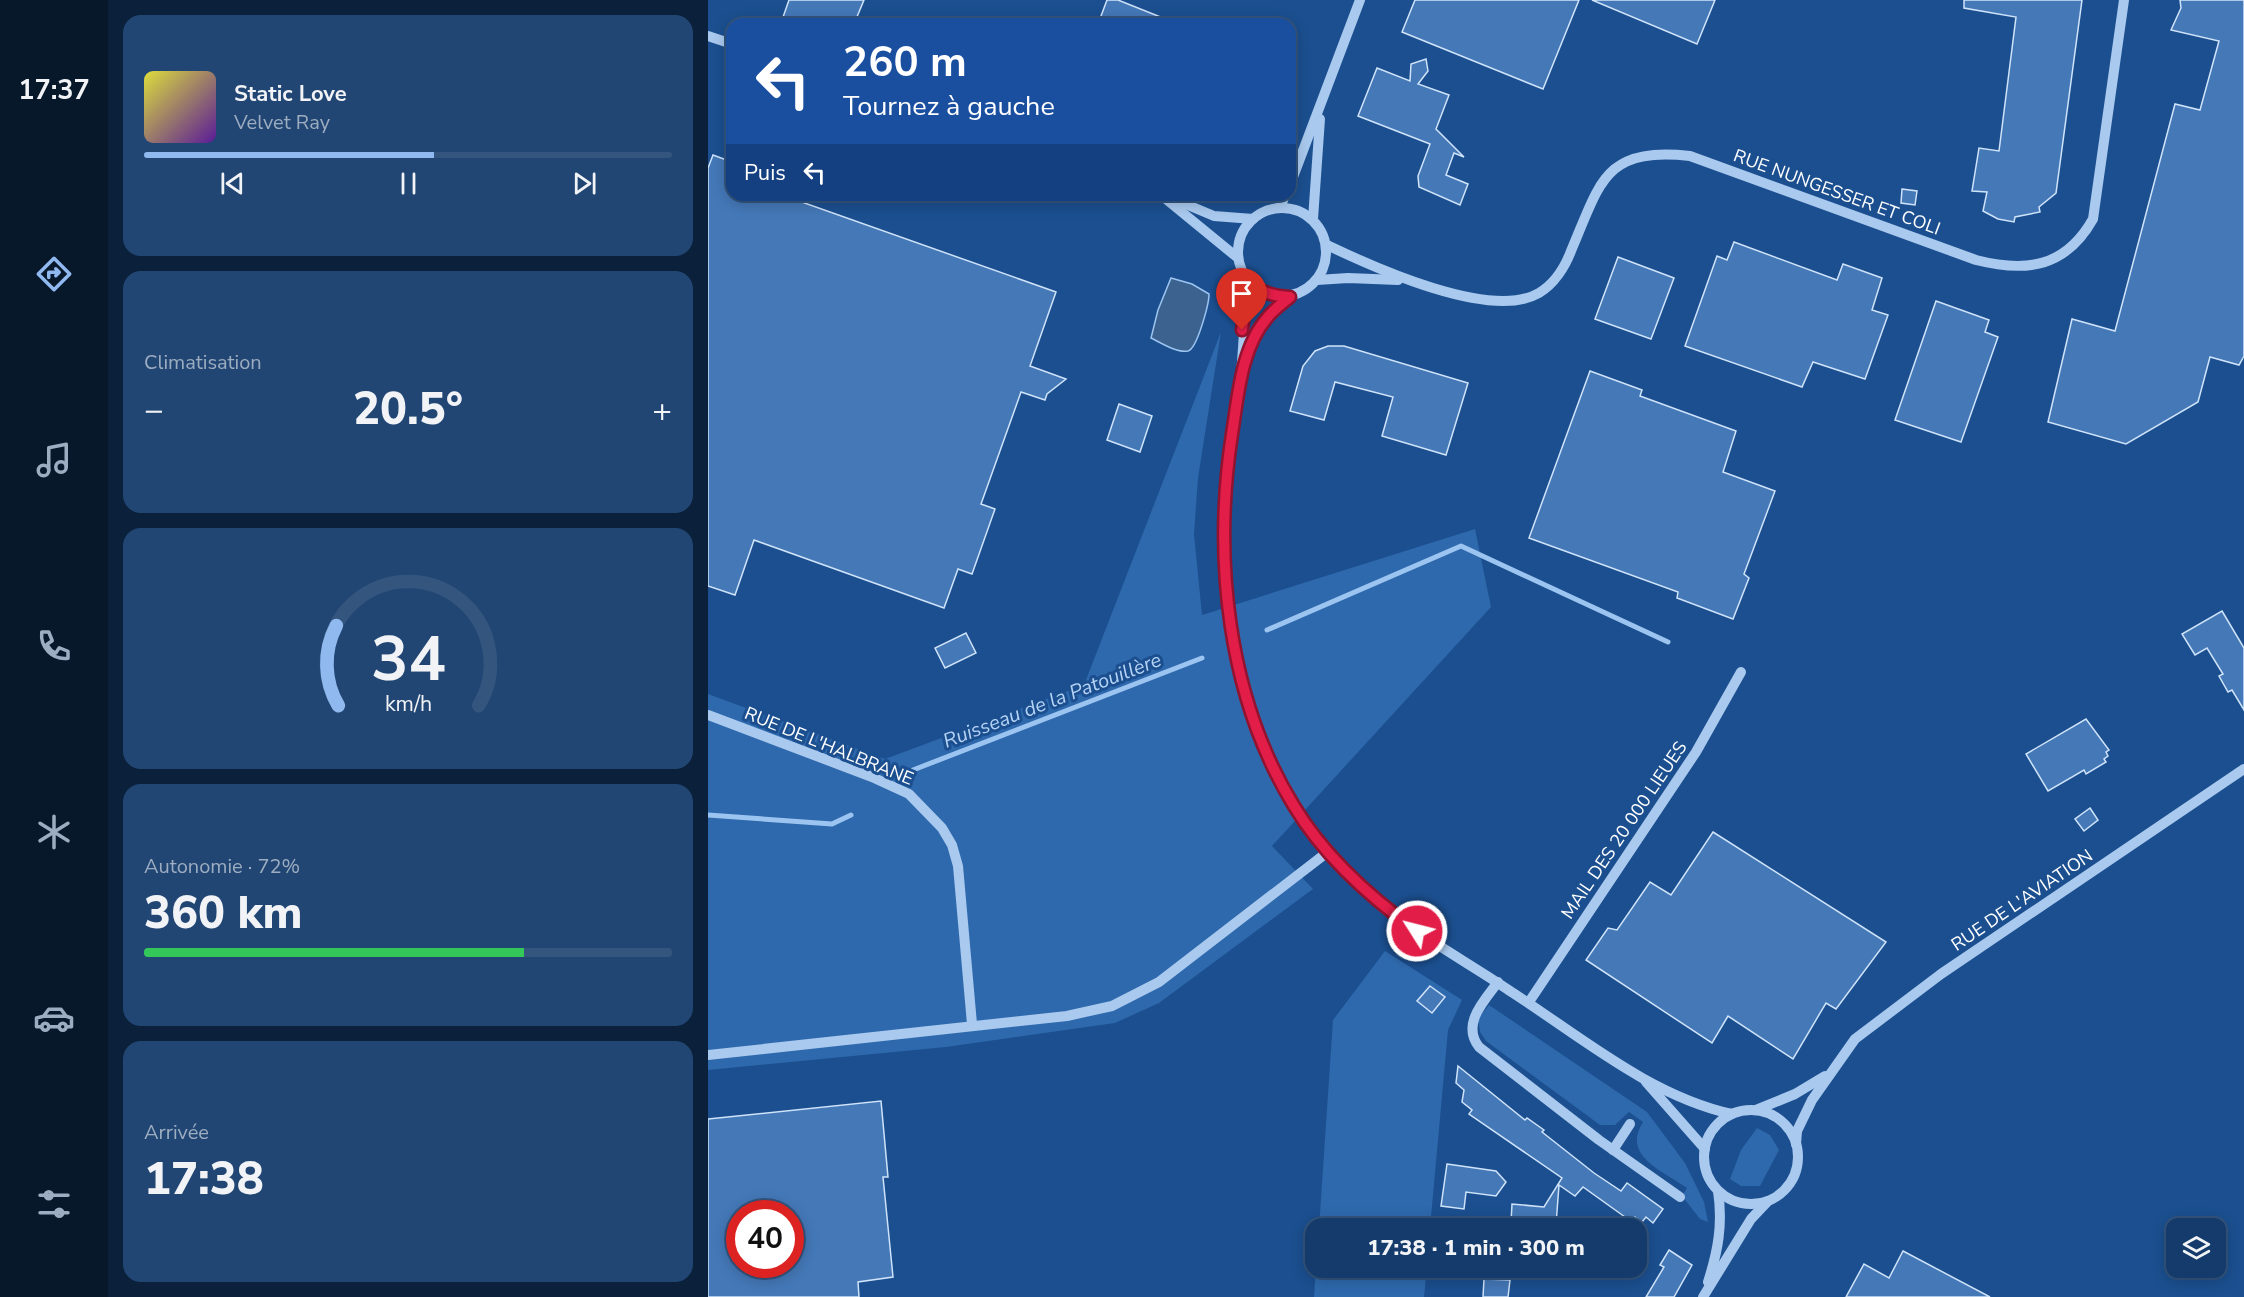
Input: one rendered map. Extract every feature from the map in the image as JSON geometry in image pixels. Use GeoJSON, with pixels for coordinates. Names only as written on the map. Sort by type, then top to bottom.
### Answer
{"type":"FeatureCollection","features":[{"type":"Feature","properties":{"kind":"street"},"geometry":{"type":"LineString","coordinates":[[1296,169],[1360,0]]}},
{"type":"Feature","properties":{"kind":"street","name":"RUE NUNGESSER ET COLI"},"geometry":{"type":"LineString","coordinates":[[1317,280],[1348,278],[1407,281],[1496,301],[1523,300],[1539,293],[1561,270],[1597,192],[1609,175],[1624,161],[1642,155],[1664,153],[1690,156],[1976,260],[2001,266],[2025,267],[2048,261],[2069,250],[2084,236],[2093,219],[2124,0]]}},
{"type":"Feature","properties":{"kind":"street"},"geometry":{"type":"LineString","coordinates":[[708,36],[726,43]]}},
{"type":"Feature","properties":{"kind":"street"},"geometry":{"type":"LineString","coordinates":[[1240,382],[1259,329],[1267,318],[1290,297],[1309,288],[1323,271],[1327,245],[1313,219],[1320,106]]}},
{"type":"Feature","properties":{"kind":"street"},"geometry":{"type":"LineString","coordinates":[[1169,201],[1238,258],[1248,280],[1262,292],[1274,296],[1290,297]]}},
{"type":"Feature","properties":{"kind":"street"},"geometry":{"type":"LineString","coordinates":[[1177,201],[1214,216],[1253,219]]}},
{"type":"Feature","properties":{"kind":"street"},"geometry":{"type":"LineString","coordinates":[[1280,208],[1283,201]]}},
{"type":"Feature","properties":{"kind":"street"},"geometry":{"type":"LineString","coordinates":[[1238,258],[1241,236],[1253,219],[1262,213],[1280,208],[1296,210],[1313,219]]}},
{"type":"Feature","properties":{"kind":"street","name":"RUE NUNGESSER ET COLI"},"geometry":{"type":"LineString","coordinates":[[1327,245],[1407,281]]}},
{"type":"Feature","properties":{"kind":"street"},"geometry":{"type":"LineString","coordinates":[[1248,280],[1242,330],[1240,382],[1227,467],[1223,528],[1224,573],[1233,637],[1266,753],[1295,809],[1329,851],[1385,908],[1642,1078],[1695,1104],[1732,1114],[1755,1111],[1770,1114],[1783,1123],[1796,1144],[1798,1160],[1794,1176],[1784,1191],[1768,1201],[1751,1220],[1703,1297]]}},
{"type":"Feature","properties":{"kind":"street","name":"MAIL DES 20 000 LIEUES"},"geometry":{"type":"LineString","coordinates":[[1529,1002],[1696,752],[1741,672]]}},
{"type":"Feature","properties":{"kind":"street","name":"RUE DE L'HALBRANE"},"geometry":{"type":"LineString","coordinates":[[708,715],[872,777],[909,794],[934,817],[952,845],[958,866],[972,1024]]}},
{"type":"Feature","properties":{"kind":"street","name":"RUE DE L'AVIATION"},"geometry":{"type":"LineString","coordinates":[[1796,1144],[1797,1131],[1812,1100],[1855,1039],[1941,974],[2244,769]]}},
{"type":"Feature","properties":{"kind":"street"},"geometry":{"type":"LineString","coordinates":[[708,1055],[1090,1012],[1135,997],[1195,956],[1329,851]]}},
{"type":"Feature","properties":{"kind":"street"},"geometry":{"type":"LineString","coordinates":[[1498,982],[1472,1022],[1471,1035],[1475,1041],[1613,1150],[1680,1197]]}},
{"type":"Feature","properties":{"kind":"street","name":"RUE DE L'AVIATION"},"geometry":{"type":"LineString","coordinates":[[1755,1111],[1795,1094],[1830,1072]]}},
{"type":"Feature","properties":{"kind":"street"},"geometry":{"type":"LineString","coordinates":[[1642,1078],[1705,1149]]}},
{"type":"Feature","properties":{"kind":"street"},"geometry":{"type":"LineString","coordinates":[[1732,1114],[1714,1128],[1705,1149],[1706,1172],[1719,1191],[1742,1203],[1768,1201]]}},
{"type":"Feature","properties":{"kind":"street"},"geometry":{"type":"LineString","coordinates":[[1613,1150],[1630,1124]]}},
{"type":"Feature","properties":{"kind":"street"},"geometry":{"type":"LineString","coordinates":[[1703,1297],[1718,1246],[1721,1226],[1719,1191]]}},
{"type":"Feature","properties":{"kind":"shaded area"},"geometry":{"type":"Polygon","coordinates":[[[1171,278],[1192,284],[1209,294],[1199,335],[1188,351],[1174,349],[1151,338],[1158,310],[1171,278]]]}},
{"type":"Feature","properties":{"kind":"shaded area"},"geometry":{"type":"Polygon","coordinates":[[[1221,332],[1198,478],[1194,534],[1202,615],[1475,529],[1491,607],[1272,846],[1313,889],[1159,1003],[1115,1023],[946,1047],[708,1070],[708,694],[885,759],[1084,685],[1221,332]]]}},
{"type":"Feature","properties":{"kind":"shaded area"},"geometry":{"type":"Polygon","coordinates":[[[1385,951],[1462,1000],[1448,1030],[1431,1218],[1320,1218],[1333,1020],[1385,951]]]}},
{"type":"Feature","properties":{"kind":"shaded area"},"geometry":{"type":"Polygon","coordinates":[[[1489,1005],[1647,1112],[1685,1163],[1704,1202],[1708,1222],[1700,1219],[1682,1196],[1687,1188],[1657,1169],[1641,1153],[1637,1144],[1643,1122],[1629,1112],[1615,1125],[1600,1125],[1486,1041],[1480,1032],[1478,1019],[1489,1005]]]}},
{"type":"Feature","properties":{"kind":"shaded area"},"geometry":{"type":"Polygon","coordinates":[[[1757,1128],[1770,1135],[1779,1150],[1760,1186],[1741,1186],[1730,1179],[1741,1150],[1757,1128]]]}},
{"type":"Feature","properties":{"kind":"shaded area"},"geometry":{"type":"Polygon","coordinates":[[[1315,1278],[1426,1278],[1424,1297],[1314,1297],[1315,1278]]]}},
{"type":"Feature","properties":{"kind":"building"},"geometry":{"type":"Polygon","coordinates":[[[789,0],[864,0],[856,18],[783,18],[789,0]]]}},
{"type":"Feature","properties":{"kind":"building"},"geometry":{"type":"Polygon","coordinates":[[[1107,0],[1118,0],[1163,18],[1100,18],[1107,0]]]}},
{"type":"Feature","properties":{"kind":"building"},"geometry":{"type":"Polygon","coordinates":[[[1415,0],[1579,0],[1543,89],[1402,32],[1415,0]]]}},
{"type":"Feature","properties":{"kind":"building"},"geometry":{"type":"Polygon","coordinates":[[[1592,0],[1715,0],[1697,44],[1592,0]]]}},
{"type":"Feature","properties":{"kind":"building"},"geometry":{"type":"Polygon","coordinates":[[[1964,0],[2082,0],[2056,193],[2039,207],[2040,212],[2015,217],[2014,222],[1998,219],[1983,211],[1987,192],[1972,191],[1979,148],[1999,151],[2016,17],[1964,8],[1964,0]]]}},
{"type":"Feature","properties":{"kind":"building"},"geometry":{"type":"Polygon","coordinates":[[[2180,0],[2244,0],[2244,356],[2239,365],[2210,357],[2198,402],[2126,444],[2048,422],[2072,319],[2115,331],[2175,104],[2200,110],[2219,41],[2171,30],[2181,8],[2180,0]]]}},
{"type":"Feature","properties":{"kind":"building"},"geometry":{"type":"Polygon","coordinates":[[[1426,59],[1428,71],[1418,84],[1449,95],[1436,129],[1464,157],[1454,153],[1446,175],[1468,184],[1460,205],[1419,187],[1418,176],[1430,144],[1358,116],[1377,68],[1410,81],[1411,64],[1426,59]]]}},
{"type":"Feature","properties":{"kind":"building"},"geometry":{"type":"Polygon","coordinates":[[[713,155],[726,160],[726,201],[799,201],[1056,292],[1030,366],[1066,379],[1047,394],[1045,400],[1021,392],[981,504],[995,509],[972,574],[958,569],[944,608],[754,540],[735,595],[708,586],[708,168],[713,155]]]}},
{"type":"Feature","properties":{"kind":"building"},"geometry":{"type":"Polygon","coordinates":[[[1902,189],[1917,191],[1915,205],[1901,203],[1902,189]]]}},
{"type":"Feature","properties":{"kind":"building"},"geometry":{"type":"Polygon","coordinates":[[[1734,242],[1837,280],[1843,264],[1882,278],[1872,310],[1888,315],[1865,379],[1813,362],[1802,387],[1685,346],[1717,256],[1727,260],[1734,242]]]}},
{"type":"Feature","properties":{"kind":"building"},"geometry":{"type":"Polygon","coordinates":[[[1618,257],[1674,278],[1651,339],[1595,319],[1618,257]]]}},
{"type":"Feature","properties":{"kind":"building"},"geometry":{"type":"Polygon","coordinates":[[[1936,301],[1989,320],[1985,332],[1998,337],[1961,442],[1895,420],[1936,301]]]}},
{"type":"Feature","properties":{"kind":"building"},"geometry":{"type":"Polygon","coordinates":[[[1328,346],[1344,346],[1468,383],[1446,455],[1382,436],[1393,397],[1335,382],[1324,420],[1290,411],[1303,366],[1315,351],[1328,346]]]}},
{"type":"Feature","properties":{"kind":"building"},"geometry":{"type":"Polygon","coordinates":[[[1590,371],[1642,390],[1640,396],[1736,431],[1723,472],[1775,491],[1744,574],[1749,578],[1733,619],[1677,598],[1678,592],[1529,538],[1590,371]]]}},
{"type":"Feature","properties":{"kind":"building"},"geometry":{"type":"Polygon","coordinates":[[[1119,404],[1152,416],[1140,452],[1107,440],[1119,404]]]}},
{"type":"Feature","properties":{"kind":"building"},"geometry":{"type":"Polygon","coordinates":[[[2222,611],[2244,648],[2244,710],[2232,690],[2228,692],[2219,676],[2223,674],[2207,648],[2195,655],[2182,634],[2222,611]]]}},
{"type":"Feature","properties":{"kind":"building"},"geometry":{"type":"Polygon","coordinates":[[[966,633],[976,653],[945,668],[935,648],[966,633]]]}},
{"type":"Feature","properties":{"kind":"building"},"geometry":{"type":"Polygon","coordinates":[[[2086,719],[2109,750],[2106,752],[2108,756],[2104,759],[2106,762],[2086,774],[2084,770],[2048,791],[2026,754],[2086,719]]]}},
{"type":"Feature","properties":{"kind":"building"},"geometry":{"type":"Polygon","coordinates":[[[2090,808],[2098,820],[2084,831],[2075,819],[2090,808]]]}},
{"type":"Feature","properties":{"kind":"building"},"geometry":{"type":"Polygon","coordinates":[[[1713,832],[1886,942],[1836,1009],[1826,1003],[1793,1059],[1728,1016],[1712,1043],[1586,960],[1608,928],[1617,930],[1650,882],[1671,895],[1713,832]]]}},
{"type":"Feature","properties":{"kind":"building"},"geometry":{"type":"Polygon","coordinates":[[[1430,986],[1445,997],[1432,1013],[1417,1001],[1430,986]]]}},
{"type":"Feature","properties":{"kind":"building"},"geometry":{"type":"Polygon","coordinates":[[[1458,1066],[1525,1120],[1527,1118],[1544,1130],[1542,1132],[1594,1173],[1621,1191],[1627,1183],[1663,1209],[1653,1223],[1646,1217],[1626,1218],[1583,1187],[1575,1196],[1559,1185],[1557,1218],[1511,1218],[1512,1204],[1544,1207],[1562,1178],[1469,1114],[1472,1110],[1462,1102],[1464,1090],[1456,1083],[1458,1066]]]}},
{"type":"Feature","properties":{"kind":"building"},"geometry":{"type":"Polygon","coordinates":[[[881,1101],[888,1177],[883,1177],[893,1277],[858,1282],[859,1297],[708,1297],[708,1119],[881,1101]]]}},
{"type":"Feature","properties":{"kind":"building"},"geometry":{"type":"Polygon","coordinates":[[[1447,1164],[1496,1171],[1506,1182],[1496,1196],[1466,1192],[1464,1209],[1441,1206],[1447,1164]]]}},
{"type":"Feature","properties":{"kind":"building"},"geometry":{"type":"Polygon","coordinates":[[[1669,1250],[1692,1265],[1674,1297],[1646,1297],[1664,1267],[1660,1265],[1669,1250]]]}},
{"type":"Feature","properties":{"kind":"building"},"geometry":{"type":"Polygon","coordinates":[[[1903,1251],[1990,1297],[1846,1297],[1864,1264],[1889,1278],[1903,1251]]]}},
{"type":"Feature","properties":{"kind":"building"},"geometry":{"type":"Polygon","coordinates":[[[1484,1279],[1510,1280],[1508,1297],[1483,1297],[1484,1279]]]}},
{"type":"Feature","properties":{"kind":"waterway","name":"Ruisseau de la Patouillère"},"geometry":{"type":"LineString","coordinates":[[1267,630],[1461,546],[1668,642]]}},
{"type":"Feature","properties":{"kind":"waterway","name":"Ruisseau de la Patouillère"},"geometry":{"type":"LineString","coordinates":[[913,770],[1202,658]]}},
{"type":"Feature","properties":{"kind":"waterway","name":"Ruisseau de la Patouillère"},"geometry":{"type":"LineString","coordinates":[[708,815],[832,824],[851,815]]}},
{"type":"Feature","properties":{"kind":"route"},"geometry":{"type":"LineString","coordinates":[[1242,330],[1248,280],[1262,292],[1274,296],[1290,297],[1267,318],[1252,342],[1240,382],[1227,467],[1223,528],[1224,573],[1233,637],[1254,717],[1266,753],[1295,809],[1359,885],[1385,908],[1417,931]]}}]}
